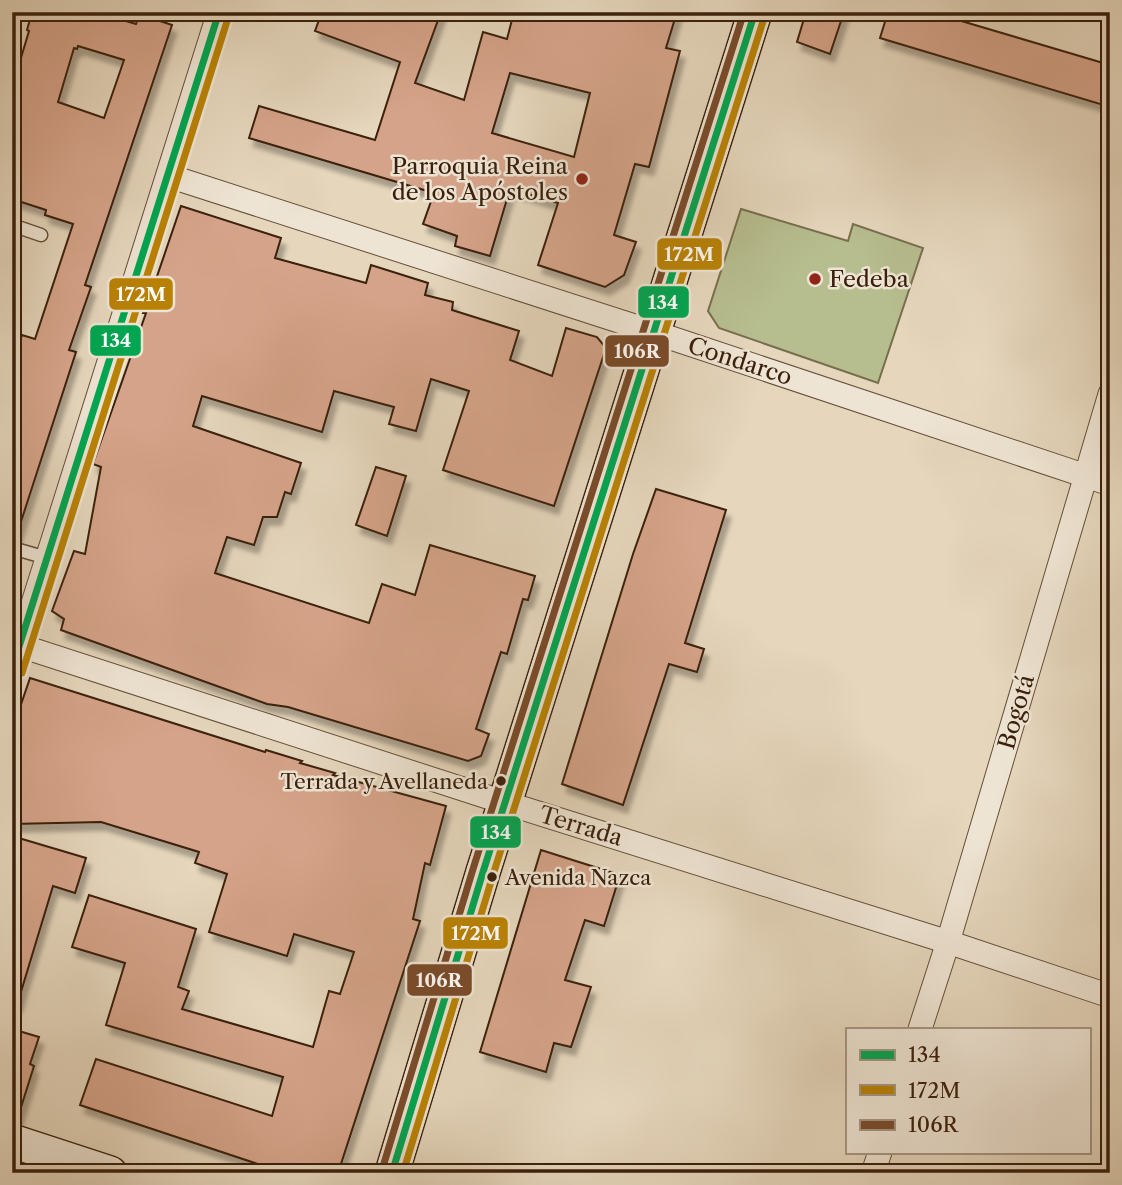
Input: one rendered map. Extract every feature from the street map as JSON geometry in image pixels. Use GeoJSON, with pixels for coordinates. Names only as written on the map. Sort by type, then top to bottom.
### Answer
{"type":"FeatureCollection","features":[{"type":"Feature","properties":{"kind":"main road"},"geometry":{"type":"LineString","coordinates":[[392,1173],[755,12]]}},
{"type":"Feature","properties":{"kind":"main road"},"geometry":{"type":"LineString","coordinates":[[12,1142],[110,1173]]}},
{"type":"Feature","properties":{"kind":"street"},"geometry":{"type":"LineString","coordinates":[[12,670],[16,644],[47,558],[219,12]]}},
{"type":"Feature","properties":{"kind":"street","name":"Condarco"},"geometry":{"type":"LineString","coordinates":[[169,176],[653,332],[1110,484]]}},
{"type":"Feature","properties":{"kind":"street","name":"Bogotá"},"geometry":{"type":"LineString","coordinates":[[920,1028],[1110,394]]}},
{"type":"Feature","properties":{"kind":"street","name":"Terrada"},"geometry":{"type":"LineString","coordinates":[[16,644],[1110,996]]}},
{"type":"Feature","properties":{"kind":"street"},"geometry":{"type":"LineString","coordinates":[[873,1173],[879,1154]]}},
{"type":"Feature","properties":{"kind":"lane"},"geometry":{"type":"LineString","coordinates":[[12,225],[41,235]]}},
{"type":"Feature","properties":{"kind":"lane"},"geometry":{"type":"LineString","coordinates":[[12,548],[47,558]]}},
{"type":"Feature","properties":{"kind":"green space","name":"Fedeba"},"geometry":{"type":"Polygon","coordinates":[[[741,209],[848,241],[853,224],[923,248],[878,383],[719,328],[708,311],[741,209]]]}},
{"type":"Feature","properties":{"kind":"building"},"geometry":{"type":"Polygon","coordinates":[[[32,12],[95,12],[136,24],[139,14],[172,25],[85,285],[91,287],[69,350],[76,352],[16,537],[12,537],[12,365],[22,335],[35,339],[73,224],[45,215],[46,210],[12,199],[12,88],[29,31],[27,30],[32,12]],[[78,46],[77,49],[74,48],[58,102],[104,118],[124,60],[78,46]]]}},
{"type":"Feature","properties":{"kind":"building"},"geometry":{"type":"Polygon","coordinates":[[[322,12],[441,12],[415,83],[464,100],[483,32],[507,39],[514,12],[677,12],[666,48],[680,51],[649,167],[635,164],[614,235],[636,242],[624,275],[605,287],[538,265],[558,203],[510,189],[490,256],[455,246],[457,236],[423,224],[434,193],[249,138],[259,106],[375,140],[400,62],[315,31],[322,12]],[[510,73],[492,133],[574,157],[590,93],[510,73]]]}},
{"type":"Feature","properties":{"kind":"building"},"geometry":{"type":"Polygon","coordinates":[[[806,12],[844,12],[830,54],[797,42],[806,12]]]}},
{"type":"Feature","properties":{"kind":"building"},"geometry":{"type":"Polygon","coordinates":[[[888,12],[931,12],[1110,65],[1110,107],[880,38],[888,12]]]}},
{"type":"Feature","properties":{"kind":"building"},"geometry":{"type":"Polygon","coordinates":[[[181,206],[281,238],[275,258],[366,283],[371,265],[428,283],[425,295],[453,302],[452,310],[519,331],[510,360],[552,376],[566,328],[597,337],[606,348],[554,506],[443,470],[469,391],[431,379],[416,431],[389,424],[394,407],[334,391],[322,432],[202,396],[193,426],[301,463],[291,494],[285,492],[277,517],[263,517],[254,545],[227,537],[215,573],[369,623],[382,584],[415,595],[430,545],[535,576],[528,600],[523,599],[507,654],[501,652],[476,729],[489,734],[481,756],[468,761],[288,707],[267,704],[61,630],[64,619],[52,611],[74,551],[85,554],[101,467],[93,464],[146,313],[143,313],[152,284],[154,285],[181,206]]]}},
{"type":"Feature","properties":{"kind":"building"},"geometry":{"type":"Polygon","coordinates":[[[376,467],[406,476],[387,536],[356,525],[376,467]]]}},
{"type":"Feature","properties":{"kind":"building"},"geometry":{"type":"Polygon","coordinates":[[[656,489],[726,510],[685,643],[704,649],[697,672],[669,664],[623,805],[562,784],[633,554],[656,489]]]}},
{"type":"Feature","properties":{"kind":"building"},"geometry":{"type":"Polygon","coordinates":[[[30,678],[265,752],[266,750],[302,761],[300,763],[335,773],[333,775],[446,806],[430,865],[425,863],[413,919],[420,921],[338,1173],[285,1173],[80,1105],[96,1059],[272,1116],[283,1077],[106,1025],[125,963],[72,947],[89,895],[196,929],[178,987],[189,991],[182,1009],[313,1047],[329,991],[340,994],[354,952],[294,934],[287,956],[209,932],[227,874],[195,863],[199,852],[101,822],[12,824],[12,731],[30,678]]]}},
{"type":"Feature","properties":{"kind":"building"},"geometry":{"type":"Polygon","coordinates":[[[12,836],[86,858],[75,893],[53,886],[17,1005],[12,1005],[12,836]]]}},
{"type":"Feature","properties":{"kind":"building"},"geometry":{"type":"Polygon","coordinates":[[[541,850],[620,875],[604,926],[585,920],[565,980],[591,987],[571,1047],[554,1043],[546,1072],[480,1052],[541,850]]]}},
{"type":"Feature","properties":{"kind":"building"},"geometry":{"type":"Polygon","coordinates":[[[12,1029],[39,1037],[30,1064],[34,1066],[17,1120],[12,1119],[12,1029]]]}},
{"type":"Feature","properties":{"kind":"transit line","name":"134"},"geometry":{"type":"LineString","coordinates":[[12,669],[219,12]]}},
{"type":"Feature","properties":{"kind":"transit line","name":"106R"},"geometry":{"type":"LineString","coordinates":[[382,1170],[473,869],[744,12]]}},
{"type":"Feature","properties":{"kind":"transit line","name":"134"},"geometry":{"type":"LineString","coordinates":[[392,1173],[483,872],[755,12]]}},
{"type":"Feature","properties":{"kind":"transit line","name":"172M"},"geometry":{"type":"LineString","coordinates":[[22,673],[229,15]]}},
{"type":"Feature","properties":{"kind":"transit line","name":"172M"},"geometry":{"type":"LineString","coordinates":[[403,1173],[493,875],[765,15]]}},
{"type":"Feature","properties":{"kind":"place","name":"Parroquia Reina de los Apóstoles"},"geometry":{"type":"Point","coordinates":[582,179]}},
{"type":"Feature","properties":{"kind":"place","name":"Fedeba"},"geometry":{"type":"Point","coordinates":[815,279]}},
{"type":"Feature","properties":{"kind":"place","name":"Terrada y Avellaneda"},"geometry":{"type":"Point","coordinates":[501,781]}},
{"type":"Feature","properties":{"kind":"place","name":"Avenida Nazca"},"geometry":{"type":"Point","coordinates":[492,877]}}]}
